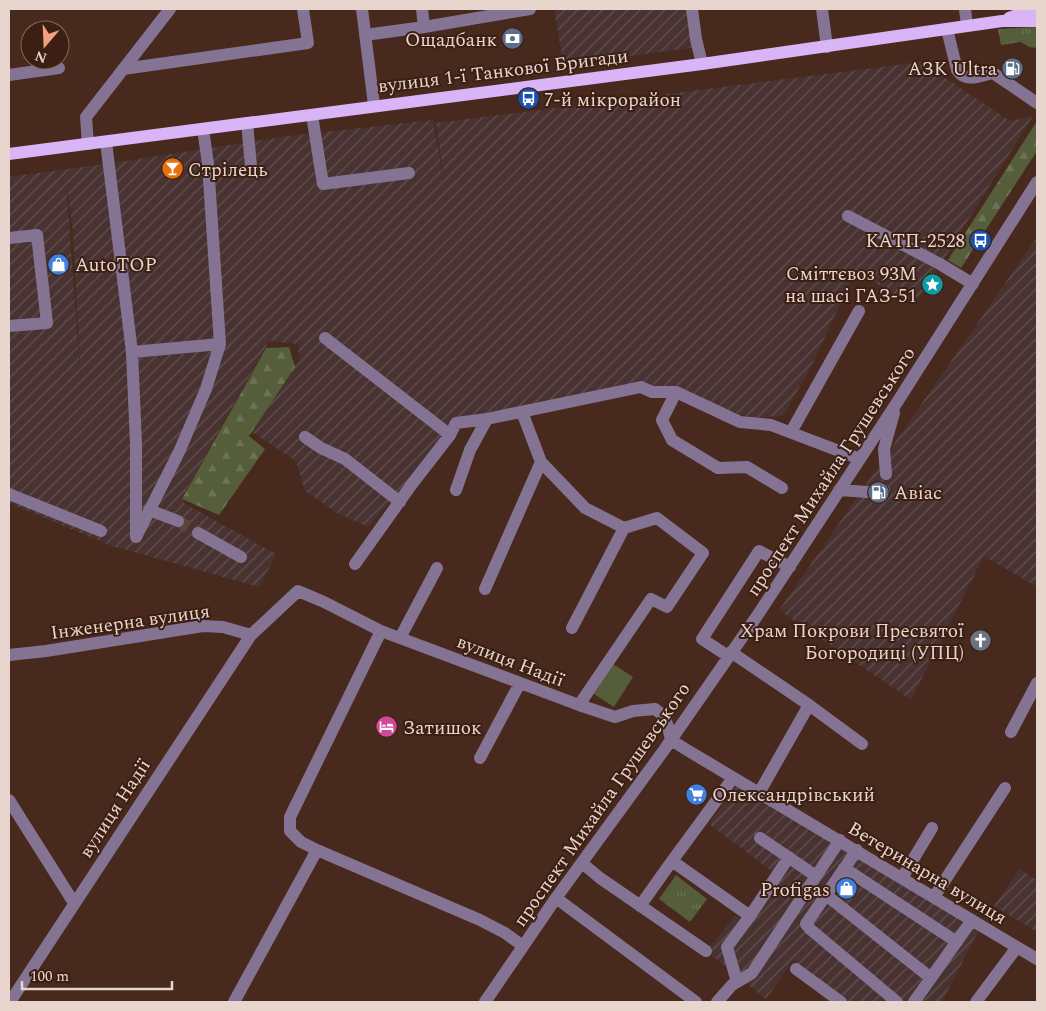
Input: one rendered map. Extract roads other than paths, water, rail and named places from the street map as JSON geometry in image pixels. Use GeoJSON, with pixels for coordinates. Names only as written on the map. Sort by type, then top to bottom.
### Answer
{"type":"FeatureCollection","features":[{"type":"Feature","properties":{"kind":"main road","name":"вулиця 1-ї Танкової Бригади"},"geometry":{"type":"LineString","coordinates":[[1002,21],[1037,9]]}},
{"type":"Feature","properties":{"kind":"main road","name":"вулиця 1-ї Танкової Бригади"},"geometry":{"type":"LineString","coordinates":[[9,154],[702,64],[1002,21],[1037,21]]}},
{"type":"Feature","properties":{"kind":"street"},"geometry":{"type":"LineString","coordinates":[[88,144],[86,116],[170,9]]}},
{"type":"Feature","properties":{"kind":"street"},"geometry":{"type":"LineString","coordinates":[[123,69],[308,42],[303,9]]}},
{"type":"Feature","properties":{"kind":"street"},"geometry":{"type":"LineString","coordinates":[[362,9],[374,106]]}},
{"type":"Feature","properties":{"kind":"street"},"geometry":{"type":"LineString","coordinates":[[422,9],[424,27]]}},
{"type":"Feature","properties":{"kind":"street"},"geometry":{"type":"LineString","coordinates":[[365,35],[424,27],[504,11],[530,9]]}},
{"type":"Feature","properties":{"kind":"street"},"geometry":{"type":"LineString","coordinates":[[692,9],[702,64]]}},
{"type":"Feature","properties":{"kind":"street"},"geometry":{"type":"LineString","coordinates":[[822,9],[827,47]]}},
{"type":"Feature","properties":{"kind":"street"},"geometry":{"type":"LineString","coordinates":[[965,9],[967,26]]}},
{"type":"Feature","properties":{"kind":"street"},"geometry":{"type":"LineString","coordinates":[[948,29],[957,70],[961,75],[969,79],[993,73],[1037,103]]}},
{"type":"Feature","properties":{"kind":"street"},"geometry":{"type":"LineString","coordinates":[[9,75],[45,70]]}},
{"type":"Feature","properties":{"kind":"street"},"geometry":{"type":"LineString","coordinates":[[312,115],[323,184],[409,173]]}},
{"type":"Feature","properties":{"kind":"street"},"geometry":{"type":"LineString","coordinates":[[247,123],[251,166]]}},
{"type":"Feature","properties":{"kind":"street"},"geometry":{"type":"LineString","coordinates":[[106,142],[132,352],[136,444],[136,537],[179,452],[206,389],[220,344],[208,164],[202,129]]}},
{"type":"Feature","properties":{"kind":"street","name":"проспект Михайла Грушевського"},"geometry":{"type":"LineString","coordinates":[[485,1002],[556,898],[671,740],[790,567],[1037,182]]}},
{"type":"Feature","properties":{"kind":"street"},"geometry":{"type":"LineString","coordinates":[[848,216],[940,264],[973,284]]}},
{"type":"Feature","properties":{"kind":"street"},"geometry":{"type":"LineString","coordinates":[[9,238],[38,235],[47,323],[9,326]]}},
{"type":"Feature","properties":{"kind":"street"},"geometry":{"type":"LineString","coordinates":[[791,432],[859,311]]}},
{"type":"Feature","properties":{"kind":"street"},"geometry":{"type":"LineString","coordinates":[[325,338],[450,436]]}},
{"type":"Feature","properties":{"kind":"street"},"geometry":{"type":"LineString","coordinates":[[132,352],[220,344]]}},
{"type":"Feature","properties":{"kind":"street"},"geometry":{"type":"LineString","coordinates":[[355,564],[450,436],[456,423],[487,419],[641,387],[652,392],[676,392],[740,422],[772,425],[860,459]]}},
{"type":"Feature","properties":{"kind":"street"},"geometry":{"type":"LineString","coordinates":[[676,392],[662,420],[672,440],[718,468],[747,467],[782,488]]}},
{"type":"Feature","properties":{"kind":"street"},"geometry":{"type":"LineString","coordinates":[[886,474],[884,449],[896,404]]}},
{"type":"Feature","properties":{"kind":"street"},"geometry":{"type":"LineString","coordinates":[[522,412],[541,462],[585,508],[624,528],[657,518],[703,553],[667,608],[651,599],[579,705]]}},
{"type":"Feature","properties":{"kind":"street"},"geometry":{"type":"LineString","coordinates":[[456,490],[470,450],[487,419]]}},
{"type":"Feature","properties":{"kind":"street"},"geometry":{"type":"LineString","coordinates":[[305,437],[321,448],[345,459],[400,502]]}},
{"type":"Feature","properties":{"kind":"street"},"geometry":{"type":"LineString","coordinates":[[486,589],[541,462]]}},
{"type":"Feature","properties":{"kind":"street"},"geometry":{"type":"LineString","coordinates":[[839,490],[882,493],[884,490]]}},
{"type":"Feature","properties":{"kind":"street"},"geometry":{"type":"LineString","coordinates":[[9,494],[101,531]]}},
{"type":"Feature","properties":{"kind":"street"},"geometry":{"type":"LineString","coordinates":[[150,510],[178,521]]}},
{"type":"Feature","properties":{"kind":"street"},"geometry":{"type":"LineString","coordinates":[[572,628],[624,528]]}},
{"type":"Feature","properties":{"kind":"street"},"geometry":{"type":"LineString","coordinates":[[198,533],[241,557]]}},
{"type":"Feature","properties":{"kind":"street"},"geometry":{"type":"LineString","coordinates":[[790,567],[759,551],[702,639],[730,654],[809,705],[862,744]]}},
{"type":"Feature","properties":{"kind":"street"},"geometry":{"type":"LineString","coordinates":[[400,638],[437,568]]}},
{"type":"Feature","properties":{"kind":"street","name":"вулиця Надії"},"geometry":{"type":"LineString","coordinates":[[10,1002],[251,635],[298,591],[324,602],[380,631],[614,717],[633,711],[655,709],[663,714],[667,720],[671,740]]}},
{"type":"Feature","properties":{"kind":"street","name":"Інженерна вулиця"},"geometry":{"type":"LineString","coordinates":[[9,655],[46,651],[203,626],[223,627],[251,635]]}},
{"type":"Feature","properties":{"kind":"street","name":"проспект Михайла Грушевського"},"geometry":{"type":"LineString","coordinates":[[380,631],[290,816],[290,831],[301,842],[317,850],[480,920],[505,933],[524,946]]}},
{"type":"Feature","properties":{"kind":"street"},"geometry":{"type":"LineString","coordinates":[[480,758],[520,683]]}},
{"type":"Feature","properties":{"kind":"street"},"geometry":{"type":"LineString","coordinates":[[1011,732],[1037,683]]}},
{"type":"Feature","properties":{"kind":"street"},"geometry":{"type":"LineString","coordinates":[[759,793],[809,705]]}},
{"type":"Feature","properties":{"kind":"street","name":"Ветеринарна вулиця"},"geometry":{"type":"LineString","coordinates":[[671,740],[1037,959]]}},
{"type":"Feature","properties":{"kind":"street"},"geometry":{"type":"LineString","coordinates":[[640,906],[733,778]]}},
{"type":"Feature","properties":{"kind":"street"},"geometry":{"type":"LineString","coordinates":[[934,897],[1005,788]]}},
{"type":"Feature","properties":{"kind":"street"},"geometry":{"type":"LineString","coordinates":[[9,800],[74,903]]}},
{"type":"Feature","properties":{"kind":"street"},"geometry":{"type":"LineString","coordinates":[[902,878],[932,828]]}},
{"type":"Feature","properties":{"kind":"street"},"geometry":{"type":"LineString","coordinates":[[760,838],[816,876]]}},
{"type":"Feature","properties":{"kind":"street"},"geometry":{"type":"LineString","coordinates":[[717,1002],[737,982],[752,973],[840,840]]}},
{"type":"Feature","properties":{"kind":"street"},"geometry":{"type":"LineString","coordinates":[[234,1002],[317,850]]}},
{"type":"Feature","properties":{"kind":"street"},"geometry":{"type":"LineString","coordinates":[[856,850],[806,924],[896,1002]]}},
{"type":"Feature","properties":{"kind":"street"},"geometry":{"type":"LineString","coordinates":[[737,982],[727,947],[789,857]]}},
{"type":"Feature","properties":{"kind":"street"},"geometry":{"type":"LineString","coordinates":[[672,861],[750,916]]}},
{"type":"Feature","properties":{"kind":"street"},"geometry":{"type":"LineString","coordinates":[[582,863],[600,878],[706,951]]}},
{"type":"Feature","properties":{"kind":"street"},"geometry":{"type":"LineString","coordinates":[[844,868],[957,942]]}},
{"type":"Feature","properties":{"kind":"street"},"geometry":{"type":"LineString","coordinates":[[826,895],[931,978]]}},
{"type":"Feature","properties":{"kind":"street"},"geometry":{"type":"LineString","coordinates":[[556,898],[696,1002]]}},
{"type":"Feature","properties":{"kind":"street"},"geometry":{"type":"LineString","coordinates":[[914,1002],[972,920]]}},
{"type":"Feature","properties":{"kind":"street"},"geometry":{"type":"LineString","coordinates":[[976,1002],[1017,947]]}},
{"type":"Feature","properties":{"kind":"street"},"geometry":{"type":"LineString","coordinates":[[796,968],[841,1002]]}},
{"type":"Feature","properties":{"kind":"tunnel"},"geometry":{"type":"LineString","coordinates":[[178,521],[198,533]]}},
{"type":"Feature","properties":{"kind":"place","name":"Ощадбанк"},"geometry":{"type":"Point","coordinates":[513,39]}},
{"type":"Feature","properties":{"kind":"place","name":"АЗК Ultra"},"geometry":{"type":"Point","coordinates":[1013,68]}},
{"type":"Feature","properties":{"kind":"place","name":"7-й мікрорайон"},"geometry":{"type":"Point","coordinates":[528,99]}},
{"type":"Feature","properties":{"kind":"place","name":"Стрілець"},"geometry":{"type":"Point","coordinates":[172,169]}},
{"type":"Feature","properties":{"kind":"place","name":"КАТП-2528"},"geometry":{"type":"Point","coordinates":[981,240]}},
{"type":"Feature","properties":{"kind":"place","name":"AutoTOP"},"geometry":{"type":"Point","coordinates":[59,264]}},
{"type":"Feature","properties":{"kind":"place","name":"Сміттєвоз 93М на шасі ГАЗ-51"},"geometry":{"type":"Point","coordinates":[933,284]}},
{"type":"Feature","properties":{"kind":"place","name":"Авіас"},"geometry":{"type":"Point","coordinates":[878,492]}},
{"type":"Feature","properties":{"kind":"place","name":"Храм Покрови Пресвятої Богородиці (УПЦ)"},"geometry":{"type":"Point","coordinates":[980,641]}},
{"type":"Feature","properties":{"kind":"place","name":"Затишок"},"geometry":{"type":"Point","coordinates":[387,727]}},
{"type":"Feature","properties":{"kind":"place","name":"Олександрівський"},"geometry":{"type":"Point","coordinates":[696,794]}},
{"type":"Feature","properties":{"kind":"place","name":"Profigas"},"geometry":{"type":"Point","coordinates":[846,889]}}]}
